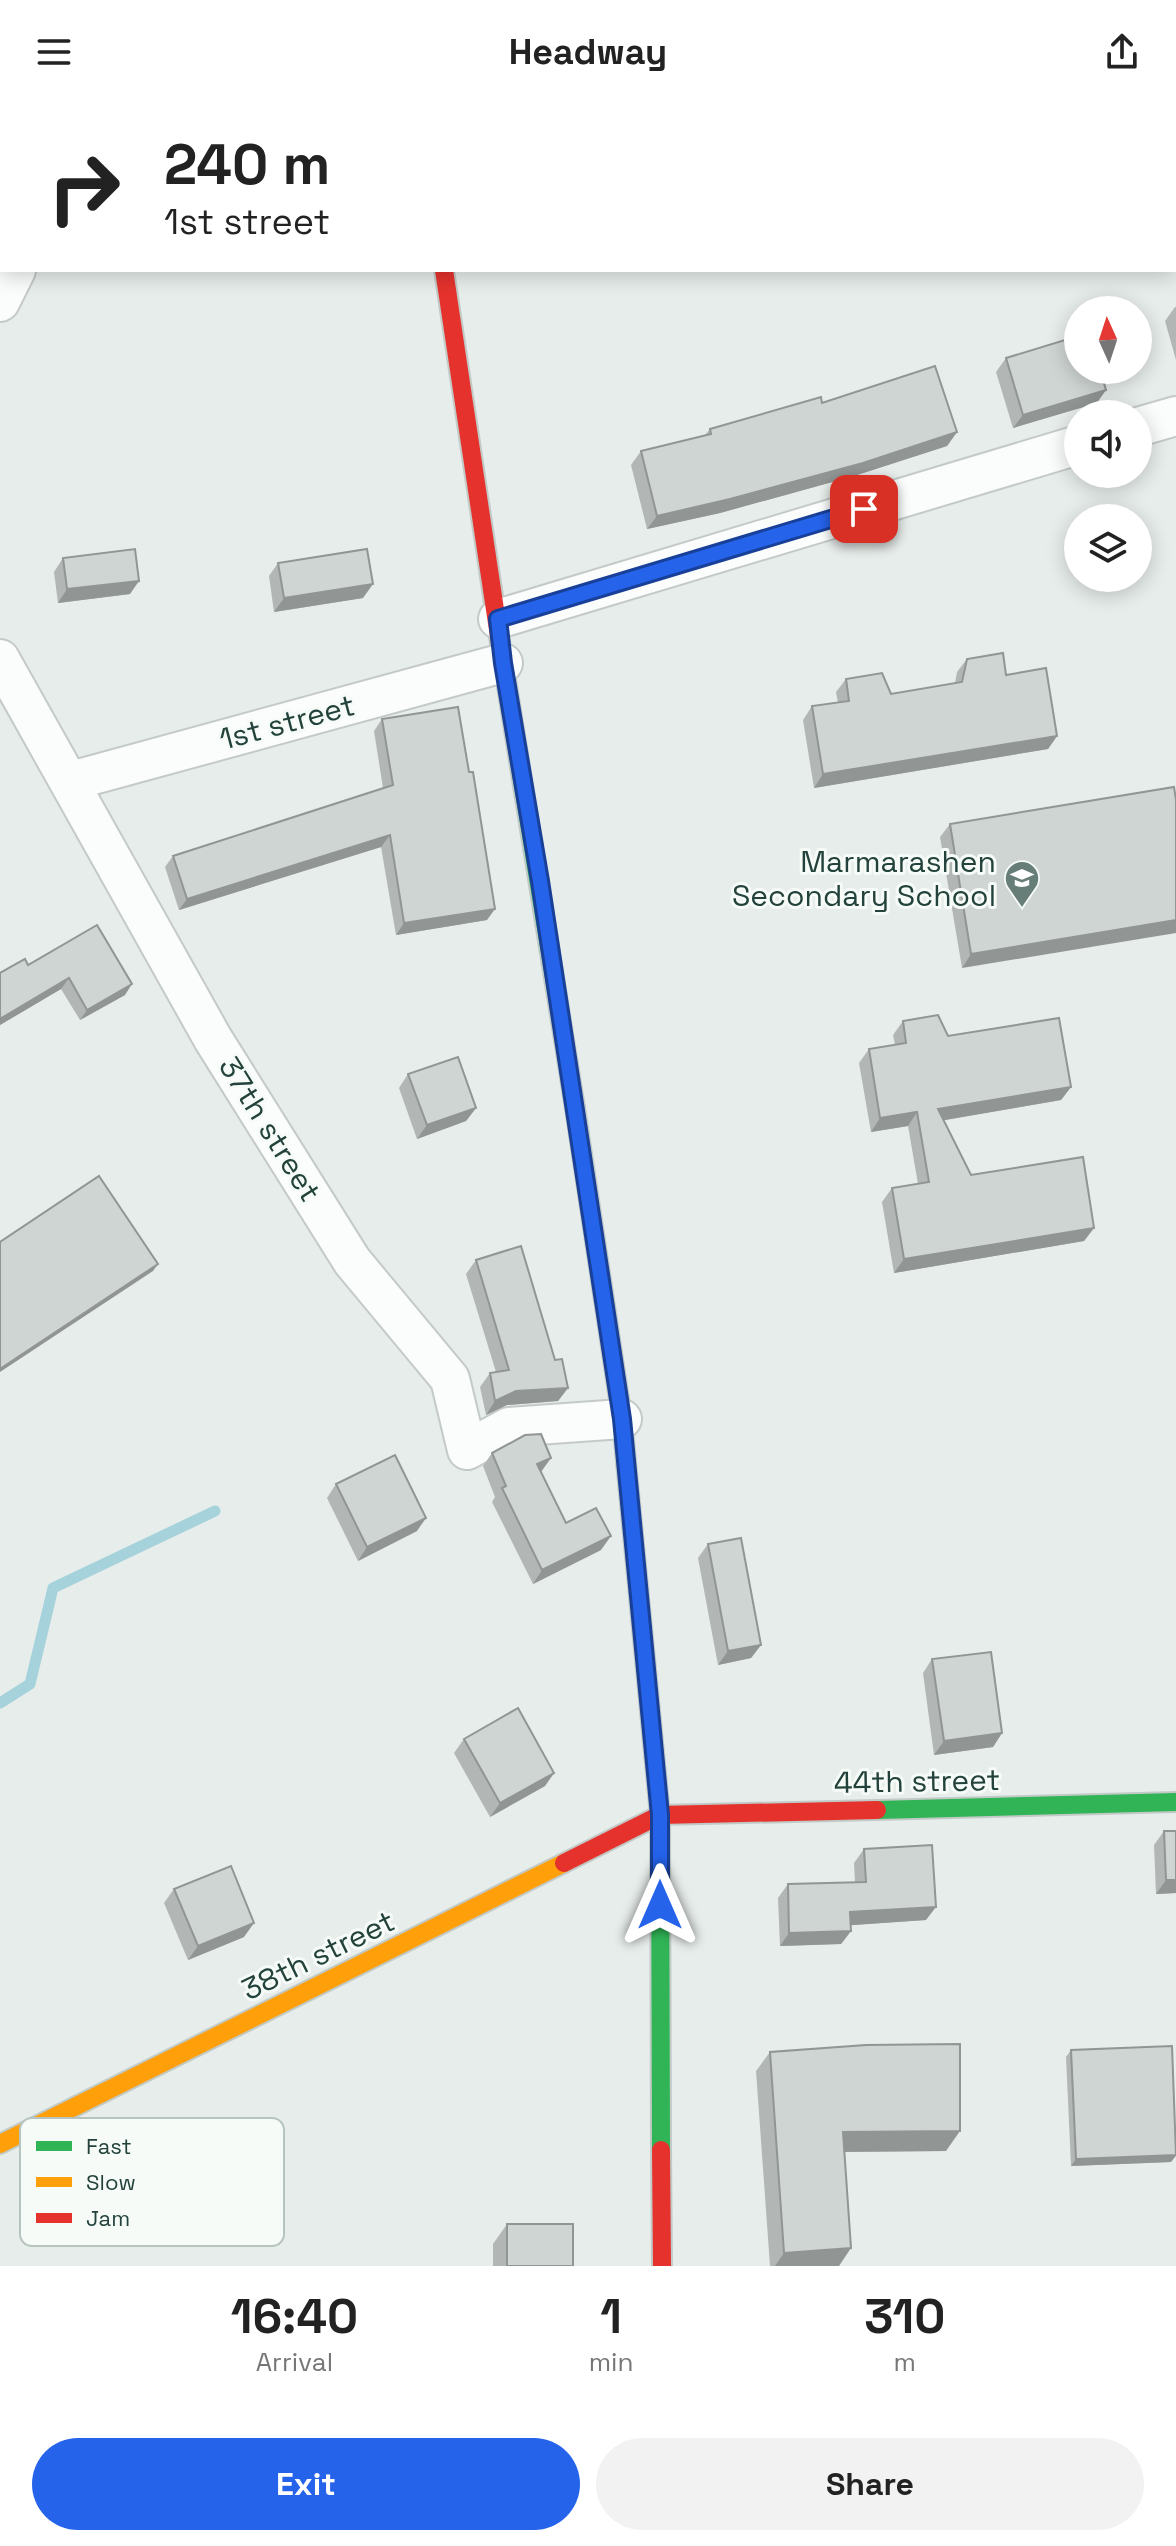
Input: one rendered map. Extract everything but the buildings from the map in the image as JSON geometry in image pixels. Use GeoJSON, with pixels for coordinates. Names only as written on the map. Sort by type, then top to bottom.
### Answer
{"type":"FeatureCollection","features":[{"type":"Feature","properties":{"kind":"main road"},"geometry":{"type":"LineString","coordinates":[[444,272],[622,1419],[660,1815],[662,2266]]}},
{"type":"Feature","properties":{"kind":"main road","name":"44th street"},"geometry":{"type":"LineString","coordinates":[[660,1815],[1176,1802]]}},
{"type":"Feature","properties":{"kind":"main road","name":"38th street"},"geometry":{"type":"LineString","coordinates":[[52,2118],[660,1815]]}},
{"type":"Feature","properties":{"kind":"main road","name":"38th street"},"geometry":{"type":"LineString","coordinates":[[0,2144],[20,2134]]}},
{"type":"Feature","properties":{"kind":"street"},"geometry":{"type":"LineString","coordinates":[[0,302],[15,272]]}},
{"type":"Feature","properties":{"kind":"street"},"geometry":{"type":"LineString","coordinates":[[1152,423],[1176,416]]}},
{"type":"Feature","properties":{"kind":"street"},"geometry":{"type":"LineString","coordinates":[[498,619],[1064,449]]}},
{"type":"Feature","properties":{"kind":"street","name":"37th street"},"geometry":{"type":"LineString","coordinates":[[0,659],[213,1039],[352,1261],[450,1379],[467,1450],[509,1427],[622,1419]]}},
{"type":"Feature","properties":{"kind":"street","name":"1st street"},"geometry":{"type":"LineString","coordinates":[[71,781],[503,663]]}},
{"type":"Feature","properties":{"kind":"waterway"},"geometry":{"type":"LineString","coordinates":[[0,1703],[30,1684],[53,1588],[215,1511]]}},
{"type":"Feature","properties":{"kind":"traffic: fast"},"geometry":{"type":"LineString","coordinates":[[500,643],[575,1108]]}},
{"type":"Feature","properties":{"kind":"traffic: fast"},"geometry":{"type":"LineString","coordinates":[[626,1462],[660,1815],[661,2150]]}},
{"type":"Feature","properties":{"kind":"traffic: fast"},"geometry":{"type":"LineString","coordinates":[[877,1810],[1176,1802]]}},
{"type":"Feature","properties":{"kind":"traffic: slow"},"geometry":{"type":"LineString","coordinates":[[52,2118],[564,1863]]}},
{"type":"Feature","properties":{"kind":"traffic: slow"},"geometry":{"type":"LineString","coordinates":[[0,2144],[20,2134]]}},
{"type":"Feature","properties":{"kind":"traffic: jam"},"geometry":{"type":"LineString","coordinates":[[444,272],[500,643]]}},
{"type":"Feature","properties":{"kind":"traffic: jam"},"geometry":{"type":"LineString","coordinates":[[575,1108],[626,1462]]}},
{"type":"Feature","properties":{"kind":"traffic: jam"},"geometry":{"type":"LineString","coordinates":[[564,1863],[660,1815],[877,1810]]}},
{"type":"Feature","properties":{"kind":"traffic: jam"},"geometry":{"type":"LineString","coordinates":[[661,2150],[662,2266]]}},
{"type":"Feature","properties":{"kind":"place","name":"Marmarashen Secondary School"},"geometry":{"type":"Point","coordinates":[1022,909]}},
{"type":"Feature","properties":{"kind":"route"},"geometry":{"type":"LineString","coordinates":[[660,1905],[660,1815],[622,1419],[498,619],[864,509]]}}]}
